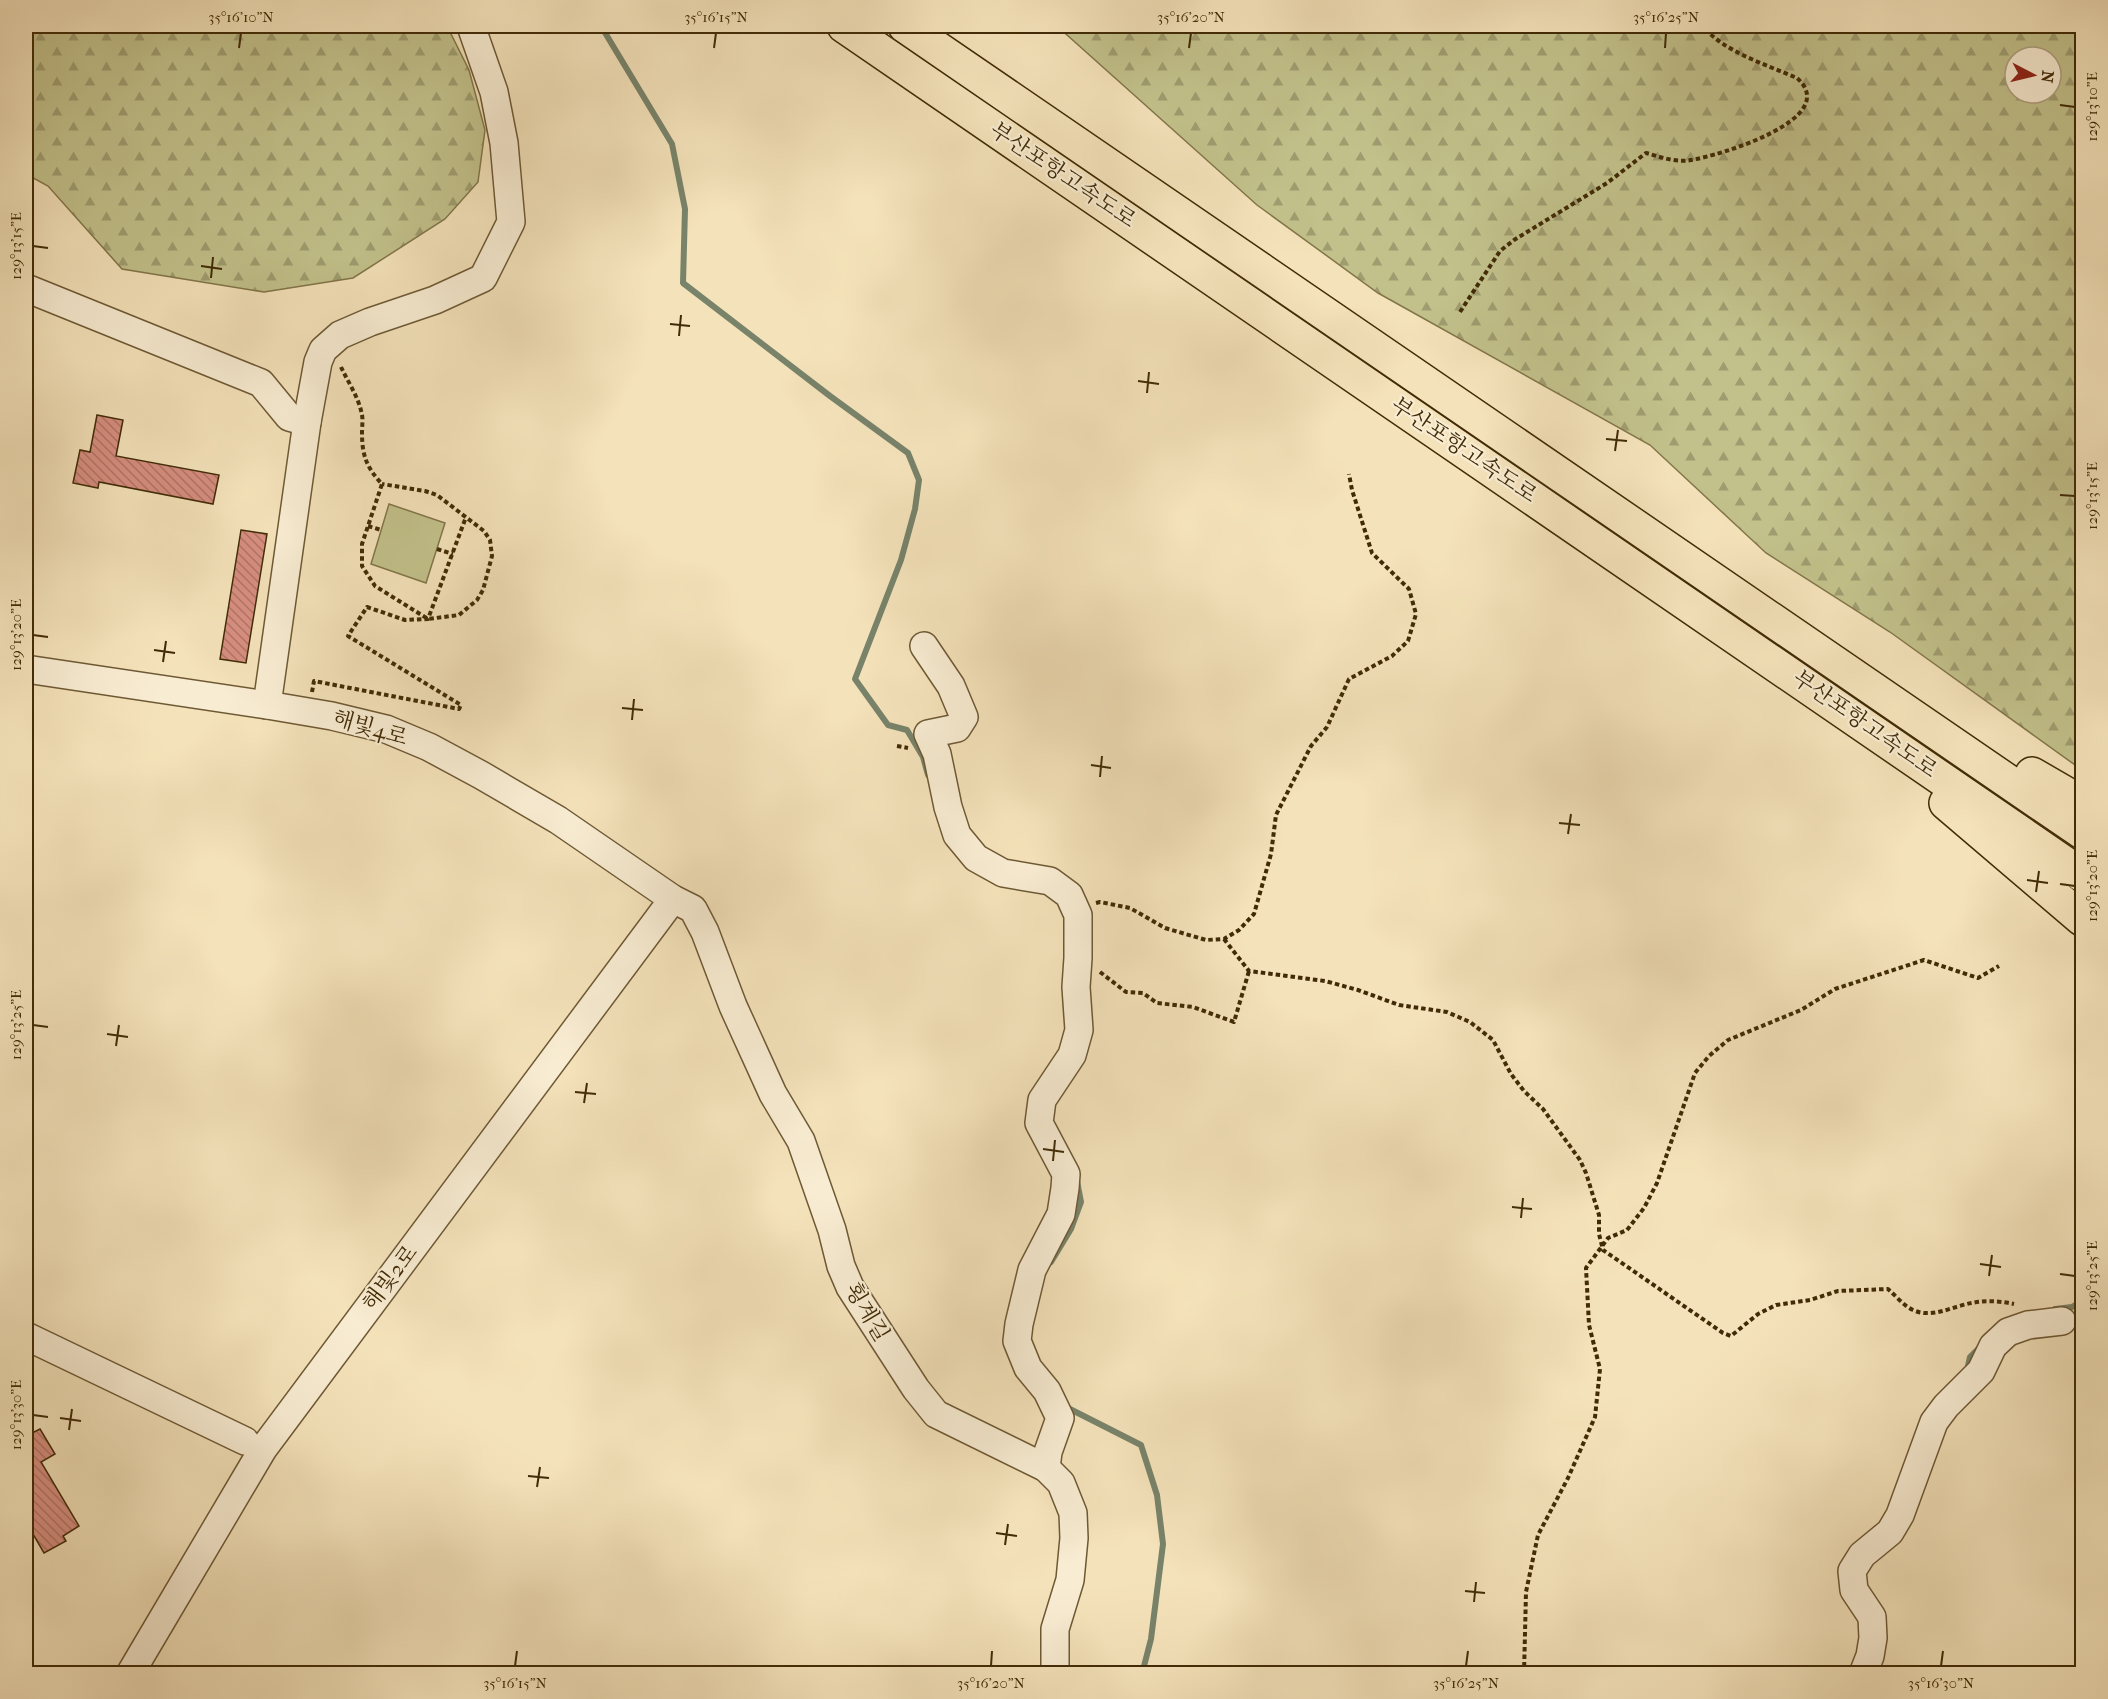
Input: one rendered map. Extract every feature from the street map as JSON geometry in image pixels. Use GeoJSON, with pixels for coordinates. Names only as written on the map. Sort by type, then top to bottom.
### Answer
{"type":"FeatureCollection","features":[{"type":"Feature","properties":{"kind":"highway","name":"부산포항고속도로"},"geometry":{"type":"LineString","coordinates":[[844,26],[2082,875]]}},
{"type":"Feature","properties":{"kind":"highway","name":"부산포항고속도로"},"geometry":{"type":"LineString","coordinates":[[905,26],[2082,832]]}},
{"type":"Feature","properties":{"kind":"highway"},"geometry":{"type":"LineString","coordinates":[[1839,664],[2082,803]]}},
{"type":"Feature","properties":{"kind":"highway"},"geometry":{"type":"LineString","coordinates":[[1807,685],[2082,919]]}},
{"type":"Feature","properties":{"kind":"street"},"geometry":{"type":"LineString","coordinates":[[267,705],[307,422],[318,362],[323,350],[340,335],[370,322],[435,300],[483,278],[511,222],[504,143],[494,92],[471,26]]}},
{"type":"Feature","properties":{"kind":"street"},"geometry":{"type":"LineString","coordinates":[[26,288],[261,383],[289,417],[307,422]]}},
{"type":"Feature","properties":{"kind":"street"},"geometry":{"type":"LineString","coordinates":[[924,646],[951,686],[964,717],[957,728],[928,734],[937,754],[948,807],[957,835],[976,858],[1003,873],[1050,881],[1070,895],[1078,915],[1076,987],[1078,1030],[1072,1055],[1042,1100],[1039,1123],[1066,1174],[1064,1197],[1061,1214],[1032,1270],[1017,1341],[1028,1368],[1053,1403],[1060,1418],[1048,1452],[1046,1468]]}},
{"type":"Feature","properties":{"kind":"street","name":"해빛4로"},"geometry":{"type":"LineString","coordinates":[[26,669],[267,705],[386,729],[429,747],[558,820],[673,899]]}},
{"type":"Feature","properties":{"kind":"street","name":"횡계길"},"geometry":{"type":"LineString","coordinates":[[673,899],[693,909],[714,953],[733,1006],[773,1094],[801,1141],[832,1230],[841,1266],[850,1287],[916,1389],[936,1414],[1046,1468],[1061,1483],[1073,1513],[1074,1538],[1070,1580],[1055,1629],[1055,1674]]}},
{"type":"Feature","properties":{"kind":"street","name":"해빛2로"},"geometry":{"type":"LineString","coordinates":[[130,1674],[263,1449],[673,899]]}},
{"type":"Feature","properties":{"kind":"street"},"geometry":{"type":"LineString","coordinates":[[1863,1674],[1870,1656],[1873,1638],[1872,1617],[1854,1590],[1851,1570],[1862,1555],[1890,1532],[1900,1515],[1934,1422],[1946,1406],[1982,1371],[1993,1346],[2008,1332],[2028,1324],[2052,1322]]}},
{"type":"Feature","properties":{"kind":"street"},"geometry":{"type":"LineString","coordinates":[[26,1336],[245,1441]]}},
{"type":"Feature","properties":{"kind":"path"},"geometry":{"type":"LineString","coordinates":[[1460,312],[1500,251],[1606,183],[1646,153],[1677,162],[1692,160],[1741,146],[1787,125],[1794,119],[1805,104],[1808,95],[1804,84],[1797,78],[1734,50],[1710,35],[1703,26]]}},
{"type":"Feature","properties":{"kind":"path"},"geometry":{"type":"LineString","coordinates":[[308,712],[314,681],[459,709],[461,705],[348,636],[367,607],[405,620],[459,615],[477,600],[483,590],[492,556],[490,540],[484,531],[437,495],[382,484],[370,471],[364,458],[362,415],[356,397],[337,359],[327,346]]}},
{"type":"Feature","properties":{"kind":"path"},"geometry":{"type":"LineString","coordinates":[[1074,908],[1100,902],[1130,908],[1165,928],[1206,940],[1224,939],[1239,930],[1254,914],[1271,854],[1276,815],[1311,746],[1327,727],[1349,679],[1392,656],[1408,641],[1416,614],[1409,589],[1371,553],[1349,474]]}},
{"type":"Feature","properties":{"kind":"path"},"geometry":{"type":"LineString","coordinates":[[382,484],[362,544],[362,566],[375,586],[428,619]]}},
{"type":"Feature","properties":{"kind":"path"},"geometry":{"type":"LineString","coordinates":[[428,619],[466,517]]}},
{"type":"Feature","properties":{"kind":"path"},"geometry":{"type":"LineString","coordinates":[[368,526],[381,530]]}},
{"type":"Feature","properties":{"kind":"path"},"geometry":{"type":"LineString","coordinates":[[436,549],[453,554]]}},
{"type":"Feature","properties":{"kind":"path"},"geometry":{"type":"LineString","coordinates":[[897,746],[910,748]]}},
{"type":"Feature","properties":{"kind":"path"},"geometry":{"type":"LineString","coordinates":[[1224,939],[1249,971],[1325,981],[1399,1005],[1447,1012],[1470,1022],[1493,1040],[1511,1074],[1524,1091],[1543,1109],[1580,1160],[1599,1215],[1603,1250],[1731,1336],[1758,1314],[1776,1305],[1810,1300],[1838,1291],[1888,1289],[1912,1310],[1929,1315],[1954,1306],[1999,1301],[2033,1309],[2052,1322]]}},
{"type":"Feature","properties":{"kind":"path"},"geometry":{"type":"LineString","coordinates":[[1524,1674],[1526,1592],[1538,1535],[1568,1479],[1595,1417],[1600,1369],[1589,1325],[1586,1268],[1608,1238],[1627,1230],[1644,1208],[1657,1183],[1695,1073],[1709,1056],[1728,1040],[1801,1010],[1835,989],[1924,960],[1978,978],[1999,966]]}},
{"type":"Feature","properties":{"kind":"path"},"geometry":{"type":"LineString","coordinates":[[1078,971],[1099,971],[1126,992],[1143,993],[1156,1003],[1193,1007],[1234,1022],[1249,971]]}},
{"type":"Feature","properties":{"kind":"green space"},"geometry":{"type":"Polygon","coordinates":[[[26,26],[447,26],[469,70],[485,130],[478,182],[445,219],[353,278],[264,292],[122,269],[48,186],[26,174],[26,26]]]}},
{"type":"Feature","properties":{"kind":"green space"},"geometry":{"type":"Polygon","coordinates":[[[1057,26],[2082,26],[2082,770],[1890,632],[1766,553],[1650,445],[1378,293],[1257,205],[1057,26]]]}},
{"type":"Feature","properties":{"kind":"green space"},"geometry":{"type":"Polygon","coordinates":[[[389,504],[445,523],[426,583],[371,564],[389,504]]]}},
{"type":"Feature","properties":{"kind":"building"},"geometry":{"type":"Polygon","coordinates":[[[97,415],[123,420],[116,456],[219,475],[213,504],[99,482],[98,488],[73,483],[80,450],[90,452],[97,415]]]}},
{"type":"Feature","properties":{"kind":"building"},"geometry":{"type":"Polygon","coordinates":[[[241,530],[267,534],[246,663],[220,659],[241,530]]]}},
{"type":"Feature","properties":{"kind":"building"},"geometry":{"type":"Polygon","coordinates":[[[40,1429],[55,1454],[41,1462],[79,1526],[63,1536],[66,1541],[44,1553],[26,1522],[26,1436],[40,1429]]]}},
{"type":"Feature","properties":{"kind":"waterway"},"geometry":{"type":"LineString","coordinates":[[601,26],[672,144],[685,209],[683,283],[908,453],[919,480],[915,509],[901,560],[855,679],[888,725],[907,730],[923,757],[928,775]]}},
{"type":"Feature","properties":{"kind":"waterway"},"geometry":{"type":"LineString","coordinates":[[1051,1262],[1071,1229],[1081,1202],[1077,1181]]}},
{"type":"Feature","properties":{"kind":"waterway"},"geometry":{"type":"LineString","coordinates":[[2055,1309],[2072,1307],[2082,1301]]}},
{"type":"Feature","properties":{"kind":"waterway"},"geometry":{"type":"LineString","coordinates":[[1967,1371],[1970,1357],[1980,1347]]}},
{"type":"Feature","properties":{"kind":"waterway"},"geometry":{"type":"LineString","coordinates":[[1066,1407],[1141,1445],[1157,1495],[1163,1544],[1151,1639],[1142,1674]]}}]}
